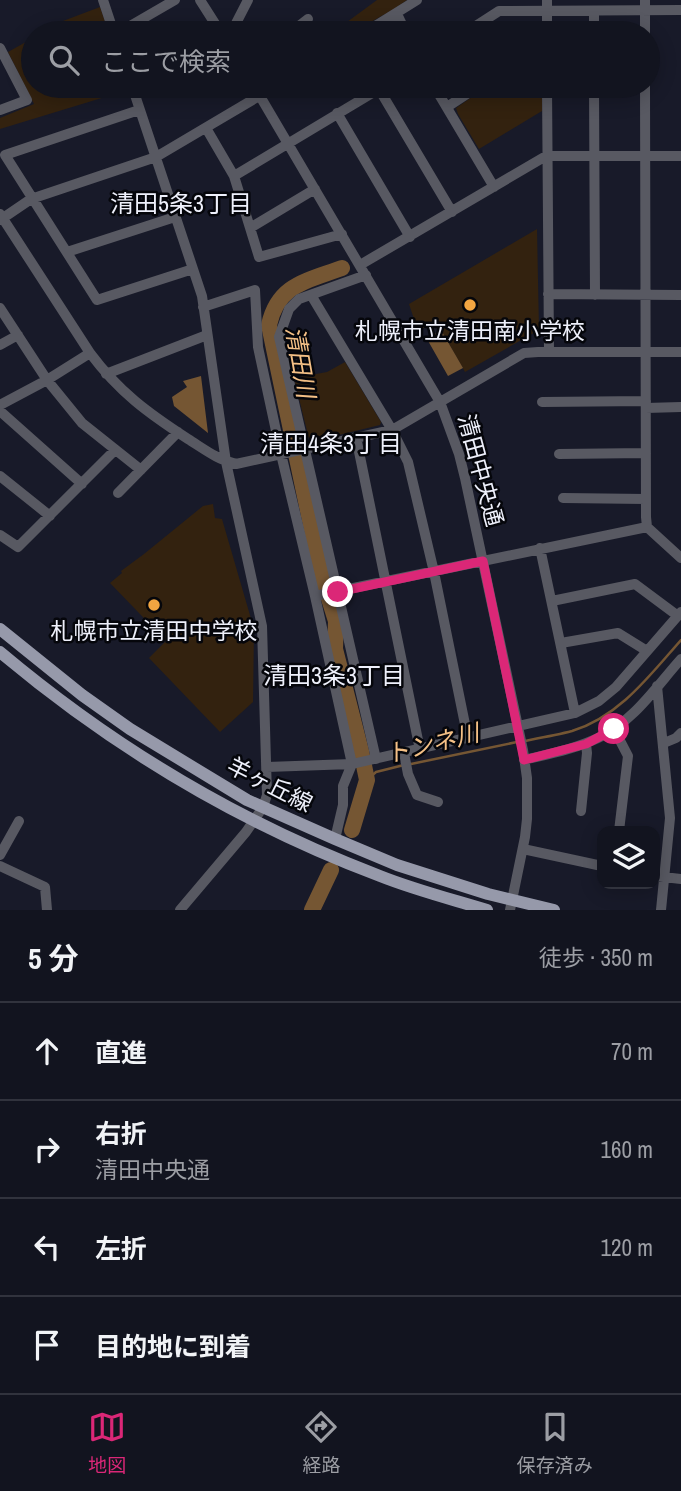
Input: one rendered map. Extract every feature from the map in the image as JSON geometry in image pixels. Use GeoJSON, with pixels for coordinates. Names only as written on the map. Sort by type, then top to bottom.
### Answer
{"type":"FeatureCollection","features":[{"type":"Feature","properties":{"kind":"main road","name":"羊ヶ丘線"},"geometry":{"type":"LineString","coordinates":[[0,629],[82,695],[130,729],[247,800],[397,865],[488,894],[511,905],[554,910]]}},
{"type":"Feature","properties":{"kind":"main road","name":"羊ヶ丘線"},"geometry":{"type":"LineString","coordinates":[[0,652],[119,742],[169,775],[254,821],[379,876],[487,910]]}},
{"type":"Feature","properties":{"kind":"street"},"geometry":{"type":"LineString","coordinates":[[103,0],[111,21]]}},
{"type":"Feature","properties":{"kind":"street"},"geometry":{"type":"LineString","coordinates":[[137,21],[175,0]]}},
{"type":"Feature","properties":{"kind":"street"},"geometry":{"type":"LineString","coordinates":[[200,0],[213,21]]}},
{"type":"Feature","properties":{"kind":"street"},"geometry":{"type":"LineString","coordinates":[[237,21],[247,0]]}},
{"type":"Feature","properties":{"kind":"street"},"geometry":{"type":"LineString","coordinates":[[385,21],[417,0]]}},
{"type":"Feature","properties":{"kind":"street"},"geometry":{"type":"LineString","coordinates":[[484,21],[499,11],[547,5],[594,11],[645,5],[681,10]]}},
{"type":"Feature","properties":{"kind":"street"},"geometry":{"type":"LineString","coordinates":[[594,11],[594,21]]}},
{"type":"Feature","properties":{"kind":"street"},"geometry":{"type":"LineString","coordinates":[[397,14],[400,21]]}},
{"type":"Feature","properties":{"kind":"street"},"geometry":{"type":"LineString","coordinates":[[0,48],[21,88]]}},
{"type":"Feature","properties":{"kind":"street"},"geometry":{"type":"LineString","coordinates":[[0,110],[27,100],[26,98]]}},
{"type":"Feature","properties":{"kind":"street"},"geometry":{"type":"LineString","coordinates":[[136,98],[202,296],[226,462],[262,626],[267,795],[254,821],[180,910]]}},
{"type":"Feature","properties":{"kind":"street"},"geometry":{"type":"LineString","coordinates":[[247,98],[206,128],[156,157],[31,199],[1,217],[106,374],[138,405],[226,462],[236,464],[392,430],[524,353],[681,352]]}},
{"type":"Feature","properties":{"kind":"street","name":"清田中央通"},"geometry":{"type":"LineString","coordinates":[[261,98],[440,402],[459,454],[527,778],[527,819],[511,905]]}},
{"type":"Feature","properties":{"kind":"street"},"geometry":{"type":"LineString","coordinates":[[234,176],[362,98]]}},
{"type":"Feature","properties":{"kind":"street"},"geometry":{"type":"LineString","coordinates":[[387,98],[452,212]]}},
{"type":"Feature","properties":{"kind":"street"},"geometry":{"type":"LineString","coordinates":[[441,98],[494,187]]}},
{"type":"Feature","properties":{"kind":"street"},"geometry":{"type":"LineString","coordinates":[[447,107],[461,98]]}},
{"type":"Feature","properties":{"kind":"street"},"geometry":{"type":"LineString","coordinates":[[547,98],[549,352]]}},
{"type":"Feature","properties":{"kind":"street"},"geometry":{"type":"LineString","coordinates":[[594,98],[595,295]]}},
{"type":"Feature","properties":{"kind":"street"},"geometry":{"type":"LineString","coordinates":[[645,98],[647,527],[681,558]]}},
{"type":"Feature","properties":{"kind":"street"},"geometry":{"type":"LineString","coordinates":[[139,110],[5,155],[97,300],[193,269]]}},
{"type":"Feature","properties":{"kind":"street"},"geometry":{"type":"LineString","coordinates":[[337,113],[410,237]]}},
{"type":"Feature","properties":{"kind":"street"},"geometry":{"type":"LineString","coordinates":[[206,128],[234,176],[259,257],[342,234]]}},
{"type":"Feature","properties":{"kind":"street"},"geometry":{"type":"LineString","coordinates":[[335,839],[343,805],[343,786],[363,761],[335,592],[279,337],[289,309],[299,299],[363,270],[410,237],[547,156],[681,156]]}},
{"type":"Feature","properties":{"kind":"street"},"geometry":{"type":"LineString","coordinates":[[250,228],[315,189]]}},
{"type":"Feature","properties":{"kind":"street"},"geometry":{"type":"LineString","coordinates":[[67,252],[175,217]]}},
{"type":"Feature","properties":{"kind":"street"},"geometry":{"type":"LineString","coordinates":[[203,307],[255,290],[258,346],[317,596],[363,761]]}},
{"type":"Feature","properties":{"kind":"street"},"geometry":{"type":"LineString","coordinates":[[548,294],[681,295]]}},
{"type":"Feature","properties":{"kind":"street"},"geometry":{"type":"LineString","coordinates":[[311,295],[392,430],[408,463],[434,572],[468,739]]}},
{"type":"Feature","properties":{"kind":"street"},"geometry":{"type":"LineString","coordinates":[[0,308],[47,380],[82,423],[141,470]]}},
{"type":"Feature","properties":{"kind":"street"},"geometry":{"type":"LineString","coordinates":[[0,345],[18,335]]}},
{"type":"Feature","properties":{"kind":"street"},"geometry":{"type":"LineString","coordinates":[[106,374],[207,335]]}},
{"type":"Feature","properties":{"kind":"street"},"geometry":{"type":"LineString","coordinates":[[82,484],[0,408],[90,353]]}},
{"type":"Feature","properties":{"kind":"street"},"geometry":{"type":"LineString","coordinates":[[542,402],[681,407]]}},
{"type":"Feature","properties":{"kind":"street"},"geometry":{"type":"LineString","coordinates":[[118,493],[178,432]]}},
{"type":"Feature","properties":{"kind":"street"},"geometry":{"type":"LineString","coordinates":[[356,437],[420,750]]}},
{"type":"Feature","properties":{"kind":"street"},"geometry":{"type":"LineString","coordinates":[[0,535],[18,547],[115,450]]}},
{"type":"Feature","properties":{"kind":"street"},"geometry":{"type":"LineString","coordinates":[[559,454],[646,453]]}},
{"type":"Feature","properties":{"kind":"street"},"geometry":{"type":"LineString","coordinates":[[0,476],[50,516]]}},
{"type":"Feature","properties":{"kind":"street"},"geometry":{"type":"LineString","coordinates":[[563,498],[646,499]]}},
{"type":"Feature","properties":{"kind":"street"},"geometry":{"type":"LineString","coordinates":[[317,596],[647,527]]}},
{"type":"Feature","properties":{"kind":"street"},"geometry":{"type":"LineString","coordinates":[[540,548],[575,713]]}},
{"type":"Feature","properties":{"kind":"street"},"geometry":{"type":"LineString","coordinates":[[267,767],[363,761],[406,763],[420,750],[519,731],[575,713],[599,701],[616,687],[680,614],[635,584],[552,601]]}},
{"type":"Feature","properties":{"kind":"street"},"geometry":{"type":"LineString","coordinates":[[561,643],[618,633],[647,651]]}},
{"type":"Feature","properties":{"kind":"street"},"geometry":{"type":"LineString","coordinates":[[524,755],[586,744],[614,729],[633,714],[681,659]]}},
{"type":"Feature","properties":{"kind":"street"},"geometry":{"type":"LineString","coordinates":[[657,686],[670,818],[660,871]]}},
{"type":"Feature","properties":{"kind":"street"},"geometry":{"type":"LineString","coordinates":[[614,729],[628,756],[620,826]]}},
{"type":"Feature","properties":{"kind":"street"},"geometry":{"type":"LineString","coordinates":[[664,743],[681,733]]}},
{"type":"Feature","properties":{"kind":"street"},"geometry":{"type":"LineString","coordinates":[[581,811],[586,744]]}},
{"type":"Feature","properties":{"kind":"street"},"geometry":{"type":"LineString","coordinates":[[406,763],[417,794],[438,802]]}},
{"type":"Feature","properties":{"kind":"street"},"geometry":{"type":"LineString","coordinates":[[0,855],[19,821]]}},
{"type":"Feature","properties":{"kind":"street"},"geometry":{"type":"LineString","coordinates":[[523,849],[597,865]]}},
{"type":"Feature","properties":{"kind":"street"},"geometry":{"type":"LineString","coordinates":[[0,866],[45,887],[47,910]]}},
{"type":"Feature","properties":{"kind":"street"},"geometry":{"type":"LineString","coordinates":[[660,876],[681,879]]}},
{"type":"Feature","properties":{"kind":"street"},"geometry":{"type":"LineString","coordinates":[[660,889],[661,910]]}},
{"type":"Feature","properties":{"kind":"shaded area"},"geometry":{"type":"Polygon","coordinates":[[[377,0],[407,0],[372,21],[348,21],[377,0]]]}},
{"type":"Feature","properties":{"kind":"shaded area"},"geometry":{"type":"Polygon","coordinates":[[[100,7],[105,21],[63,21],[100,7]]]}},
{"type":"Feature","properties":{"kind":"shaded area"},"geometry":{"type":"Polygon","coordinates":[[[21,45],[21,78],[8,52],[21,45]]]}},
{"type":"Feature","properties":{"kind":"shaded area"},"geometry":{"type":"Polygon","coordinates":[[[31,98],[102,98],[0,129],[0,118],[34,104],[31,98]]]}},
{"type":"Feature","properties":{"kind":"shaded area"},"geometry":{"type":"Polygon","coordinates":[[[471,98],[542,98],[542,111],[479,149],[456,108],[471,98]]]}},
{"type":"Feature","properties":{"kind":"shaded area"},"geometry":{"type":"Polygon","coordinates":[[[537,229],[539,330],[465,372],[436,321],[418,331],[409,304],[537,229]]]}},
{"type":"Feature","properties":{"kind":"shaded area"},"geometry":{"type":"Polygon","coordinates":[[[441,330],[463,368],[448,376],[427,339],[441,330]]]}},
{"type":"Feature","properties":{"kind":"shaded area"},"geometry":{"type":"Polygon","coordinates":[[[345,362],[381,422],[380,425],[318,440],[309,439],[294,378],[327,372],[345,362]]]}},
{"type":"Feature","properties":{"kind":"shaded area"},"geometry":{"type":"Polygon","coordinates":[[[201,376],[208,433],[174,406],[172,397],[187,387],[183,381],[201,376]]]}},
{"type":"Feature","properties":{"kind":"shaded area"},"geometry":{"type":"Polygon","coordinates":[[[213,504],[215,518],[222,519],[254,629],[253,702],[220,732],[149,658],[166,641],[110,583],[121,571],[203,506],[213,504]]]}},
{"type":"Feature","properties":{"kind":"waterway","name":"清田川"},"geometry":{"type":"LineString","coordinates":[[342,268],[306,281],[287,292],[273,311],[269,325],[321,573],[336,621],[335,649],[367,780],[352,830]]}},
{"type":"Feature","properties":{"kind":"waterway","name":"トンネ川"},"geometry":{"type":"LineString","coordinates":[[524,741],[572,731],[605,716],[632,693],[681,640]]}},
{"type":"Feature","properties":{"kind":"waterway","name":"トンネ川"},"geometry":{"type":"LineString","coordinates":[[411,764],[517,742]]}},
{"type":"Feature","properties":{"kind":"waterway","name":"トンネ川"},"geometry":{"type":"LineString","coordinates":[[367,780],[376,772],[404,765]]}},
{"type":"Feature","properties":{"kind":"waterway","name":"清田川"},"geometry":{"type":"LineString","coordinates":[[312,910],[331,870]]}},
{"type":"Feature","properties":{"kind":"place","name":"札幌市立清田南小学校"},"geometry":{"type":"Point","coordinates":[470,305]}},
{"type":"Feature","properties":{"kind":"place","name":"札幌市立清田中学校"},"geometry":{"type":"Point","coordinates":[154,605]}},
{"type":"Feature","properties":{"kind":"district","name":"清田5条3丁目"},"geometry":{"type":"Point","coordinates":[181,203]}},
{"type":"Feature","properties":{"kind":"district","name":"清田4条3丁目"},"geometry":{"type":"Point","coordinates":[331,443]}},
{"type":"Feature","properties":{"kind":"district","name":"清田3条3丁目"},"geometry":{"type":"Point","coordinates":[334,675]}},
{"type":"Feature","properties":{"kind":"route"},"geometry":{"type":"LineString","coordinates":[[338,592],[483,561],[524,760],[586,744],[614,729]]}}]}
